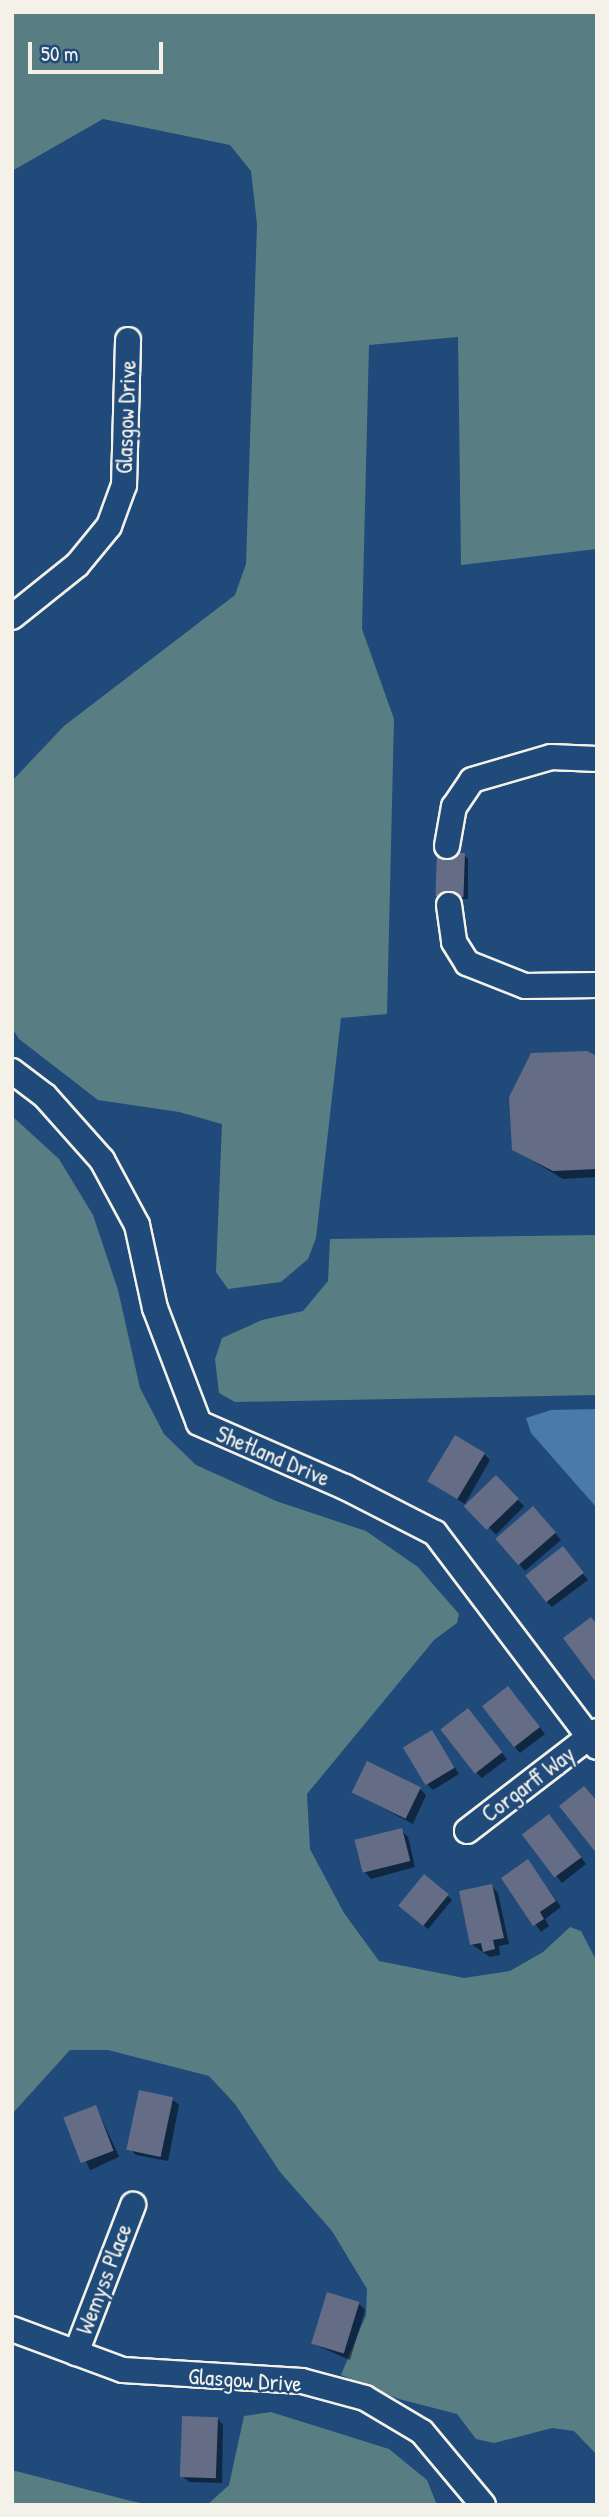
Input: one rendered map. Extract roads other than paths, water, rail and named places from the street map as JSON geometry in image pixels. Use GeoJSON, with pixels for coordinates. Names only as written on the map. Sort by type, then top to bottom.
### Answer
{"type":"FeatureCollection","features":[{"type":"Feature","properties":{"kind":"street","name":"Glasgow Drive"},"geometry":{"type":"LineString","coordinates":[[12,617],[77,565],[109,526],[124,485],[128,340]]}},
{"type":"Feature","properties":{"kind":"street"},"geometry":{"type":"LineString","coordinates":[[447,846],[454,807],[472,780],[551,757],[597,759]]}},
{"type":"Feature","properties":{"kind":"street"},"geometry":{"type":"LineString","coordinates":[[449,905],[454,942],[467,963],[525,986],[597,985]]}},
{"type":"Feature","properties":{"kind":"street","name":"Shetland Drive"},"geometry":{"type":"LineString","coordinates":[[12,1072],[45,1096],[102,1160],[137,1225],[155,1308],[199,1423],[345,1487],[435,1534],[594,1739]]}},
{"type":"Feature","properties":{"kind":"street","name":"Corgarff Way"},"geometry":{"type":"LineString","coordinates":[[467,1831],[594,1739]]}},
{"type":"Feature","properties":{"kind":"street","name":"Wemyss Place"},"geometry":{"type":"LineString","coordinates":[[76,2354],[132,2205]]}},
{"type":"Feature","properties":{"kind":"street","name":"Glasgow Drive"},"geometry":{"type":"LineString","coordinates":[[12,2329],[123,2371],[302,2381],[365,2398],[422,2432],[483,2505]]}},
{"type":"Feature","properties":{"kind":"water"},"geometry":{"type":"Polygon","coordinates":[[[597,1409],[597,1508],[531,1433],[526,1418],[551,1410],[597,1409]]]}}]}
